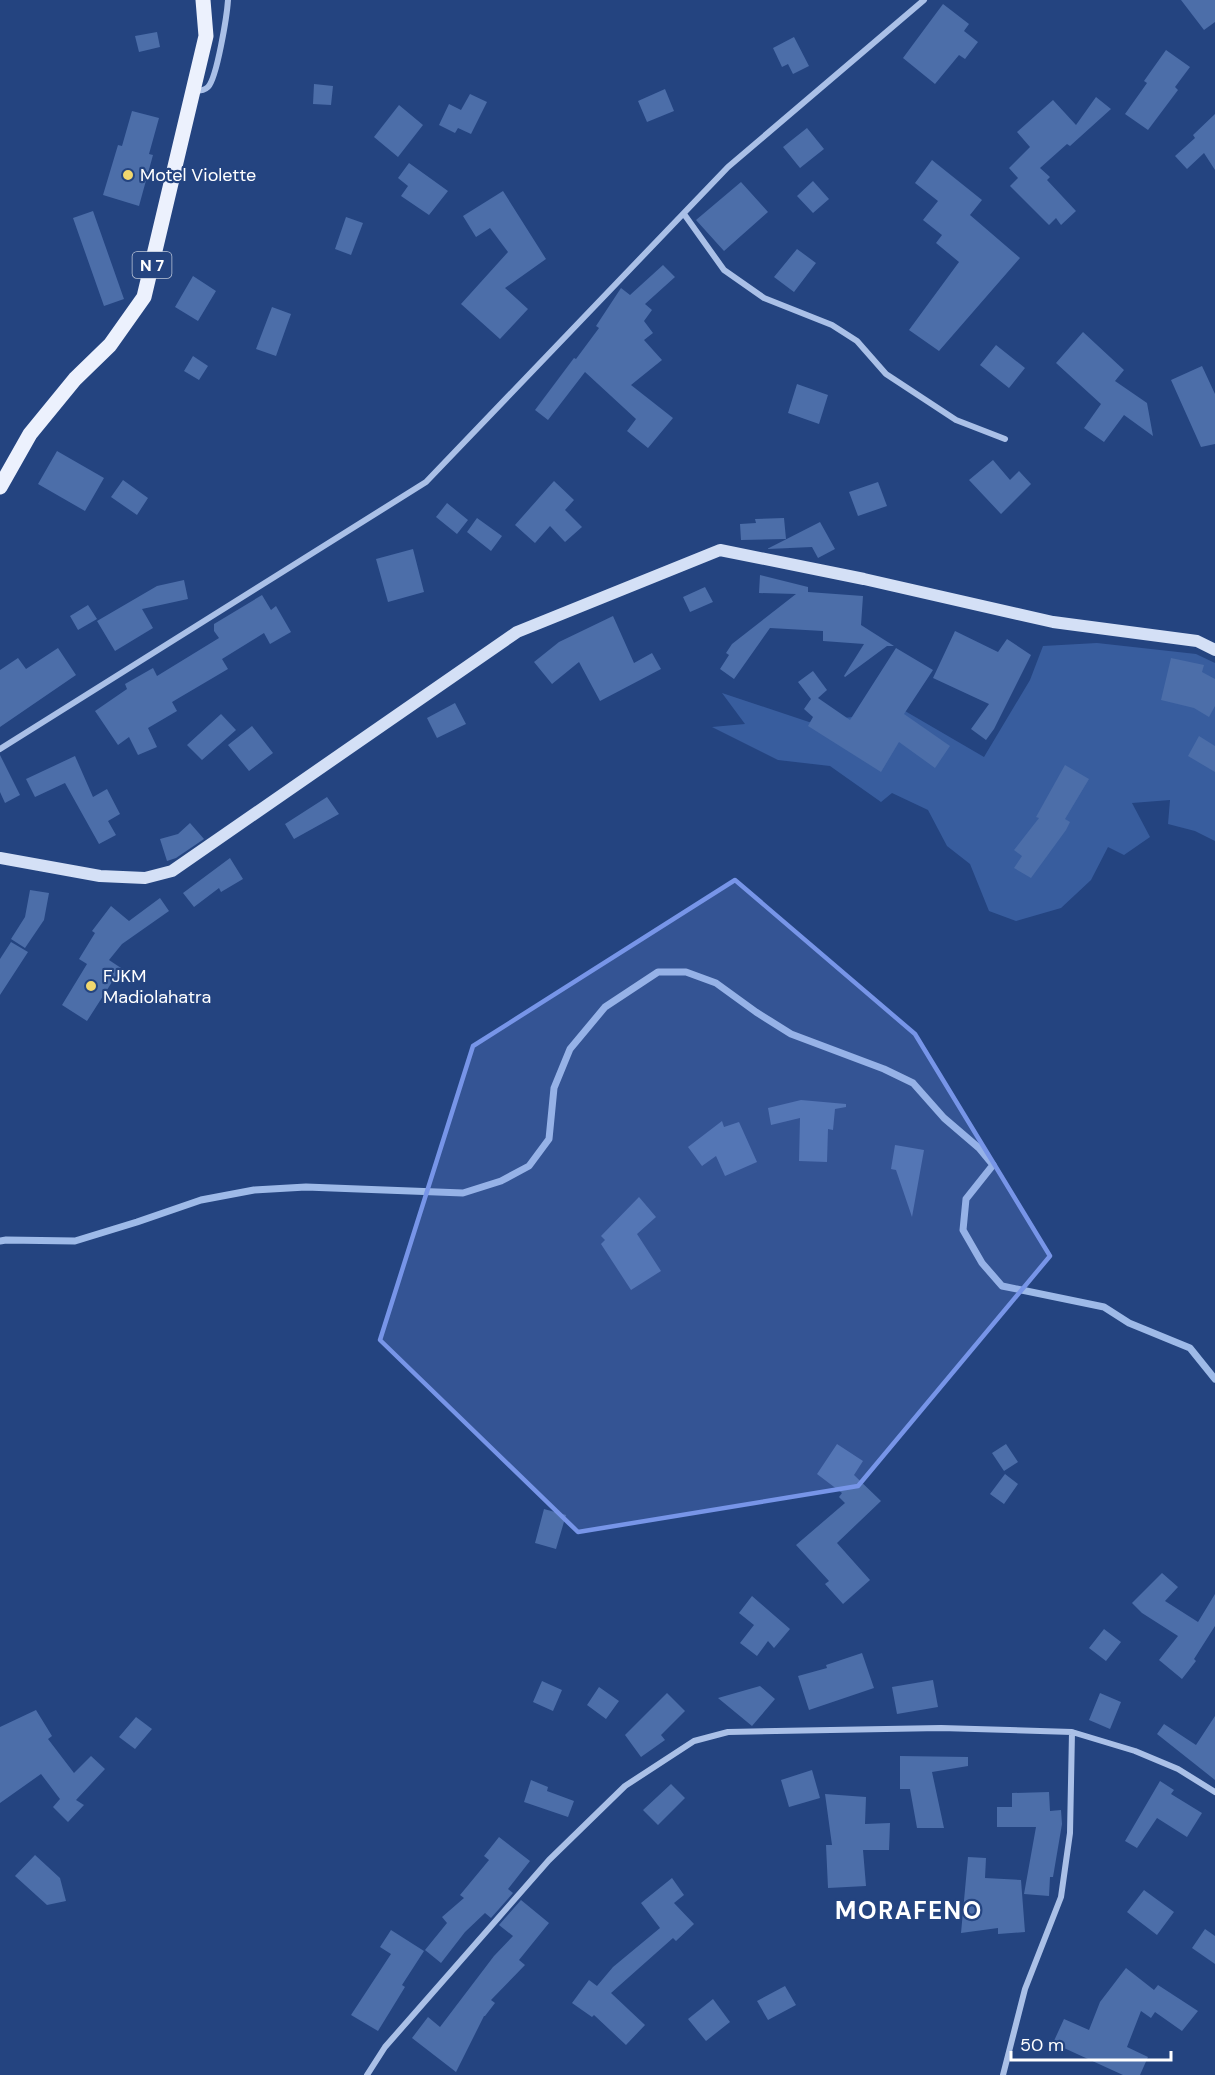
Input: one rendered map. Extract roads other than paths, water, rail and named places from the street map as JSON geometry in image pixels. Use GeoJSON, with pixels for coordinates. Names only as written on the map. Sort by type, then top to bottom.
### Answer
{"type":"FeatureCollection","features":[{"type":"Feature","properties":{"kind":"main road","name":"N 7"},"geometry":{"type":"LineString","coordinates":[[0,487],[30,434],[75,379],[110,345],[144,297],[206,36],[203,0]]}},
{"type":"Feature","properties":{"kind":"street"},"geometry":{"type":"LineString","coordinates":[[193,91],[198,92],[208,87],[214,74],[228,0]]}},
{"type":"Feature","properties":{"kind":"street"},"geometry":{"type":"LineString","coordinates":[[0,749],[426,482],[728,167],[924,0]]}},
{"type":"Feature","properties":{"kind":"street"},"geometry":{"type":"LineString","coordinates":[[684,214],[724,270],[756,293],[832,325],[857,341],[886,374],[956,420],[1005,439]]}},
{"type":"Feature","properties":{"kind":"street"},"geometry":{"type":"LineString","coordinates":[[0,858],[100,876],[145,878],[172,871],[517,632],[720,550],[864,579],[1053,622],[1197,641],[1215,650]]}},
{"type":"Feature","properties":{"kind":"street"},"geometry":{"type":"LineString","coordinates":[[367,2075],[385,2047],[549,1860],[625,1786],[694,1741],[728,1732],[941,1728],[1072,1732],[1135,1751],[1178,1769],[1215,1792]]}},
{"type":"Feature","properties":{"kind":"street"},"geometry":{"type":"LineString","coordinates":[[1003,2075],[1025,1989],[1061,1897],[1070,1833],[1072,1732]]}},
{"type":"Feature","properties":{"kind":"waterway"},"geometry":{"type":"LineString","coordinates":[[0,1241],[75,1241],[201,1200],[254,1190],[306,1187],[463,1193],[501,1181],[529,1166],[549,1139],[554,1088],[570,1049],[605,1007],[658,972],[686,972],[716,983],[791,1034],[884,1069],[913,1083],[944,1118],[979,1148],[993,1165],[966,1199],[963,1230],[982,1263],[1002,1286],[1104,1307],[1129,1323],[1190,1348],[1215,1379]]}},
{"type":"Feature","properties":{"kind":"place","name":"Motel Violette"},"geometry":{"type":"Point","coordinates":[128,175]}},
{"type":"Feature","properties":{"kind":"place","name":"FJKM Madiolahatra"},"geometry":{"type":"Point","coordinates":[91,986]}},
{"type":"Feature","properties":{"kind":"district","name":"MORAFENO"},"geometry":{"type":"Point","coordinates":[909,1911]}}]}
